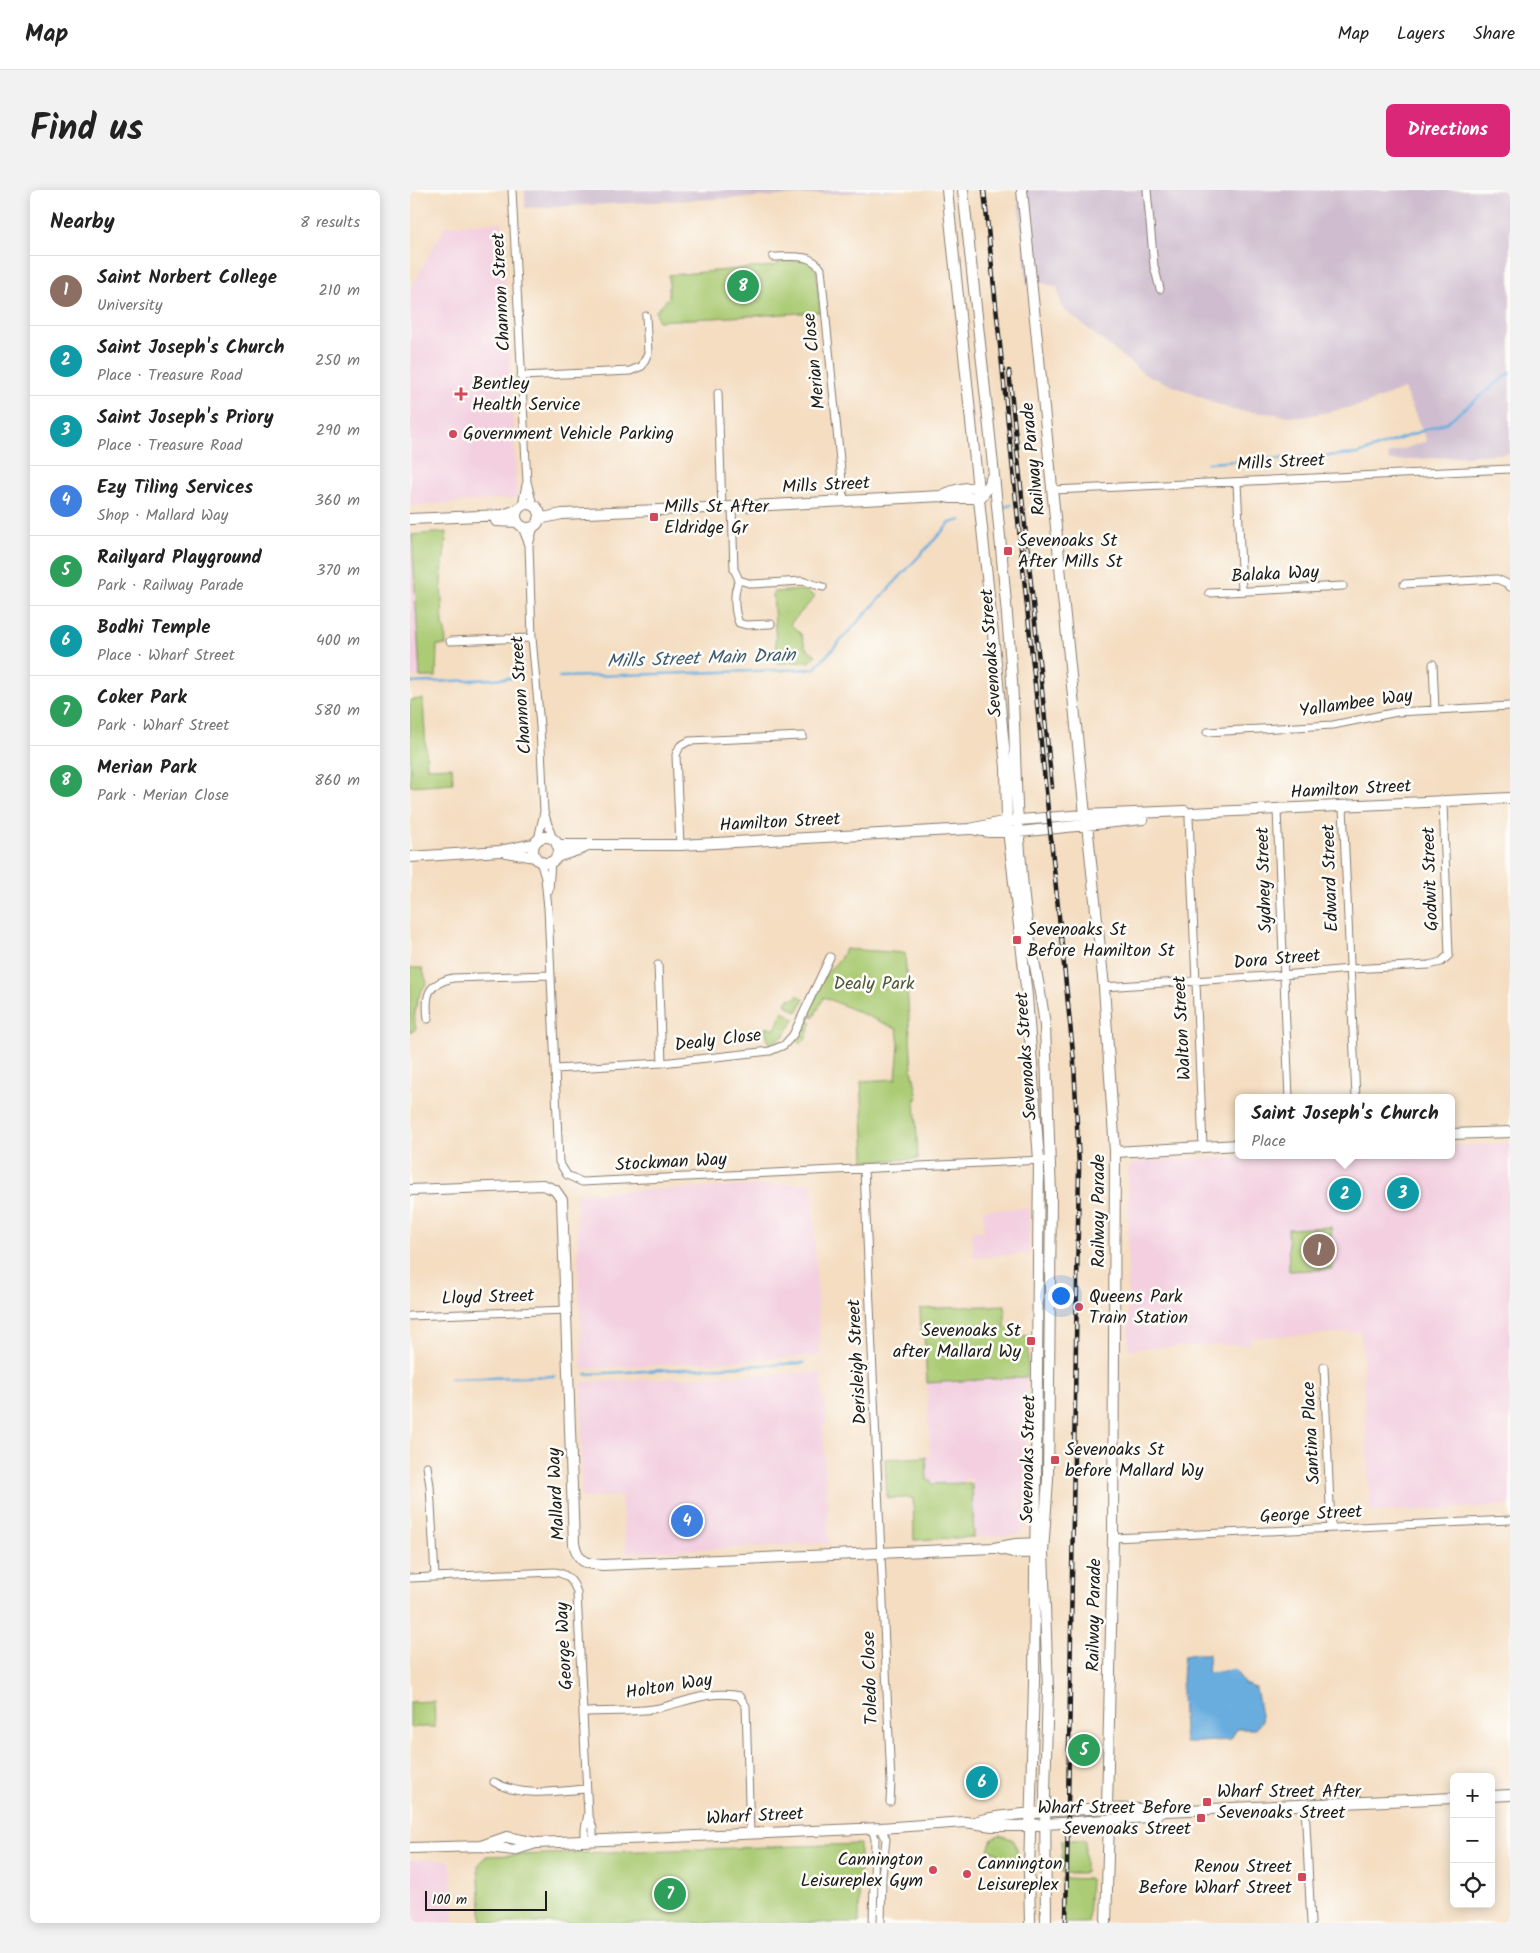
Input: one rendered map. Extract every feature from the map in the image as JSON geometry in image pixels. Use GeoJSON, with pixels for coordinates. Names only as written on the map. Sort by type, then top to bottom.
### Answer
{"type":"FeatureCollection","features":[{"type":"Feature","properties":{"kind":"street","name":"Channon Street"},"geometry":{"type":"LineString","coordinates":[[512,190],[530,513],[529,545],[532,638],[544,812],[555,842]]}},
{"type":"Feature","properties":{"kind":"street","name":"Sevenoaks Street"},"geometry":{"type":"LineString","coordinates":[[947,190],[981,493],[1006,768],[1013,826],[1044,1019],[1044,1160]]}},
{"type":"Feature","properties":{"kind":"street","name":"Sevenoaks Street"},"geometry":{"type":"LineString","coordinates":[[963,190],[997,507],[1014,709],[1013,826],[1028,1005],[1050,1211],[1048,1479],[1039,1548],[1030,1813],[1030,1923]]}},
{"type":"Feature","properties":{"kind":"street","name":"Railway Parade"},"geometry":{"type":"LineString","coordinates":[[1022,190],[1104,987],[1115,1152],[1113,1538],[1107,1809]]}},
{"type":"Feature","properties":{"kind":"street"},"geometry":{"type":"LineString","coordinates":[[1147,190],[1154,266],[1160,289]]}},
{"type":"Feature","properties":{"kind":"street","name":"Merian Close"},"geometry":{"type":"LineString","coordinates":[[773,257],[808,257],[817,262],[821,269],[844,501]]}},
{"type":"Feature","properties":{"kind":"street"},"geometry":{"type":"LineString","coordinates":[[521,376],[630,371],[642,366],[648,354],[646,316]]}},
{"type":"Feature","properties":{"kind":"street"},"geometry":{"type":"LineString","coordinates":[[718,393],[727,508],[734,569],[739,580],[736,597],[736,616],[739,623],[746,625],[771,624]]}},
{"type":"Feature","properties":{"kind":"street","name":"Mills Street"},"geometry":{"type":"LineString","coordinates":[[1053,490],[1510,468]]}},
{"type":"Feature","properties":{"kind":"street"},"geometry":{"type":"LineString","coordinates":[[994,473],[981,493],[997,507]]}},
{"type":"Feature","properties":{"kind":"street"},"geometry":{"type":"LineString","coordinates":[[1237,482],[1242,591]]}},
{"type":"Feature","properties":{"kind":"street","name":"Mills Street"},"geometry":{"type":"LineString","coordinates":[[410,520],[530,513],[562,514],[727,508],[941,496],[951,498],[981,493]]}},
{"type":"Feature","properties":{"kind":"street"},"geometry":{"type":"LineString","coordinates":[[519,523],[530,513]]}},
{"type":"Feature","properties":{"kind":"street"},"geometry":{"type":"LineString","coordinates":[[410,525],[511,520],[527,528],[530,513]]}},
{"type":"Feature","properties":{"kind":"street","name":"Channon Street"},"geometry":{"type":"LineString","coordinates":[[519,523],[529,545]]}},
{"type":"Feature","properties":{"kind":"street"},"geometry":{"type":"LineString","coordinates":[[1404,584],[1497,579],[1508,584],[1510,587]]}},
{"type":"Feature","properties":{"kind":"street"},"geometry":{"type":"LineString","coordinates":[[739,580],[752,584],[802,581],[823,587]]}},
{"type":"Feature","properties":{"kind":"street","name":"Balaka Way"},"geometry":{"type":"LineString","coordinates":[[1209,593],[1343,586]]}},
{"type":"Feature","properties":{"kind":"street"},"geometry":{"type":"LineString","coordinates":[[450,641],[532,638]]}},
{"type":"Feature","properties":{"kind":"street"},"geometry":{"type":"LineString","coordinates":[[1433,664],[1435,709]]}},
{"type":"Feature","properties":{"kind":"street","name":"Yallambee Way"},"geometry":{"type":"LineString","coordinates":[[1207,732],[1333,725],[1397,712],[1510,706]]}},
{"type":"Feature","properties":{"kind":"street"},"geometry":{"type":"LineString","coordinates":[[680,845],[676,755],[680,746],[688,741],[803,736]]}},
{"type":"Feature","properties":{"kind":"street","name":"Hamilton Street"},"geometry":{"type":"LineString","coordinates":[[555,842],[592,846],[680,845],[970,829],[1188,814],[1443,803],[1510,798]]}},
{"type":"Feature","properties":{"kind":"street","name":"Godwit Street"},"geometry":{"type":"LineString","coordinates":[[1443,803],[1449,955]]}},
{"type":"Feature","properties":{"kind":"street","name":"Edward Street"},"geometry":{"type":"LineString","coordinates":[[1343,807],[1356,1094]]}},
{"type":"Feature","properties":{"kind":"street","name":"Sydney Street"},"geometry":{"type":"LineString","coordinates":[[1277,810],[1290,1094]]}},
{"type":"Feature","properties":{"kind":"street","name":"Channon Street"},"geometry":{"type":"LineString","coordinates":[[536,842],[544,812]]}},
{"type":"Feature","properties":{"kind":"street","name":"Walton Street"},"geometry":{"type":"LineString","coordinates":[[1188,814],[1203,1147]]}},
{"type":"Feature","properties":{"kind":"street"},"geometry":{"type":"LineString","coordinates":[[410,857],[500,851],[546,838],[555,842],[554,859],[537,859],[500,851]]}},
{"type":"Feature","properties":{"kind":"street"},"geometry":{"type":"LineString","coordinates":[[536,842],[533,850],[537,859]]}},
{"type":"Feature","properties":{"kind":"street","name":"Hamilton Street"},"geometry":{"type":"LineString","coordinates":[[554,859],[592,846]]}},
{"type":"Feature","properties":{"kind":"street","name":"Stockman Way"},"geometry":{"type":"LineString","coordinates":[[537,859],[545,878],[548,908],[559,1162],[567,1176],[582,1182],[1044,1160]]}},
{"type":"Feature","properties":{"kind":"street","name":"Stockman Way"},"geometry":{"type":"LineString","coordinates":[[548,908],[554,859]]}},
{"type":"Feature","properties":{"kind":"street","name":"Dora Street"},"geometry":{"type":"LineString","coordinates":[[1104,987],[1429,965],[1441,962],[1449,955]]}},
{"type":"Feature","properties":{"kind":"street","name":"Dealy Close"},"geometry":{"type":"LineString","coordinates":[[556,1069],[662,1063],[770,1051],[784,1044],[794,1034],[830,957]]}},
{"type":"Feature","properties":{"kind":"street"},"geometry":{"type":"LineString","coordinates":[[658,965],[662,1063]]}},
{"type":"Feature","properties":{"kind":"street"},"geometry":{"type":"LineString","coordinates":[[428,1019],[427,995],[432,987],[441,981],[453,978],[550,975]]}},
{"type":"Feature","properties":{"kind":"street"},"geometry":{"type":"LineString","coordinates":[[1455,1134],[1510,1132]]}},
{"type":"Feature","properties":{"kind":"street"},"geometry":{"type":"LineString","coordinates":[[1115,1152],[1235,1145]]}},
{"type":"Feature","properties":{"kind":"street","name":"Derisleigh Street"},"geometry":{"type":"LineString","coordinates":[[864,1169],[881,1553]]}},
{"type":"Feature","properties":{"kind":"street","name":"Mallard Way"},"geometry":{"type":"LineString","coordinates":[[410,1190],[543,1185],[555,1190],[562,1200],[574,1544],[583,1562],[603,1565],[994,1548],[1017,1553],[1039,1548]]}},
{"type":"Feature","properties":{"kind":"street","name":"Lloyd Street"},"geometry":{"type":"LineString","coordinates":[[410,1316],[566,1310]]}},
{"type":"Feature","properties":{"kind":"street","name":"Santina Place"},"geometry":{"type":"LineString","coordinates":[[1324,1367],[1331,1528]]}},
{"type":"Feature","properties":{"kind":"street"},"geometry":{"type":"LineString","coordinates":[[427,1466],[430,1486],[435,1577]]}},
{"type":"Feature","properties":{"kind":"street","name":"George Street"},"geometry":{"type":"LineString","coordinates":[[1113,1538],[1510,1520]]}},
{"type":"Feature","properties":{"kind":"street","name":"Sevenoaks Street"},"geometry":{"type":"LineString","coordinates":[[1039,1548],[1048,1689],[1046,1923]]}},
{"type":"Feature","properties":{"kind":"street","name":"Toledo Close"},"geometry":{"type":"LineString","coordinates":[[881,1553],[891,1783],[890,1802]]}},
{"type":"Feature","properties":{"kind":"street","name":"George Way"},"geometry":{"type":"LineString","coordinates":[[410,1578],[554,1572],[564,1574],[571,1580],[577,1593],[588,1814],[584,1829],[589,1840]]}},
{"type":"Feature","properties":{"kind":"street","name":"Holton Way"},"geometry":{"type":"LineString","coordinates":[[584,1712],[652,1709],[699,1696],[728,1693],[739,1696],[746,1706],[750,1834]]}},
{"type":"Feature","properties":{"kind":"street"},"geometry":{"type":"LineString","coordinates":[[494,1782],[508,1789],[526,1792],[586,1789]]}},
{"type":"Feature","properties":{"kind":"street"},"geometry":{"type":"LineString","coordinates":[[1495,1796],[1510,1795]]}},
{"type":"Feature","properties":{"kind":"street","name":"Wharf Street"},"geometry":{"type":"LineString","coordinates":[[975,1822],[990,1816],[1046,1812],[1107,1809],[1165,1811],[1450,1798]]}},
{"type":"Feature","properties":{"kind":"street"},"geometry":{"type":"LineString","coordinates":[[1305,1806],[1310,1923]]}},
{"type":"Feature","properties":{"kind":"street","name":"Wharf Street"},"geometry":{"type":"LineString","coordinates":[[410,1848],[481,1846],[507,1837],[536,1843],[975,1822],[992,1826],[1030,1825],[1148,1817],[1165,1811]]}},
{"type":"Feature","properties":{"kind":"street"},"geometry":{"type":"LineString","coordinates":[[1106,1923],[1109,1820]]}},
{"type":"Feature","properties":{"kind":"street"},"geometry":{"type":"LineString","coordinates":[[873,1923],[877,1828]]}},
{"type":"Feature","properties":{"kind":"street"},"geometry":{"type":"LineString","coordinates":[[877,1828],[886,1838],[882,1876],[881,1923]]}},
{"type":"Feature","properties":{"kind":"shaded area"},"geometry":{"type":"Polygon","coordinates":[[[525,190],[903,190],[525,208],[525,190]]]}},
{"type":"Feature","properties":{"kind":"shaded area"},"geometry":{"type":"Polygon","coordinates":[[[1017,190],[1510,190],[1510,453],[1389,461],[1388,454],[1427,441],[1404,389],[1362,405],[1303,417],[1232,410],[1144,374],[1062,308],[1057,287],[1043,283],[1027,283],[1017,190]]]}},
{"type":"Feature","properties":{"kind":"shaded area","name":"Bentley Health Service"},"geometry":{"type":"Polygon","coordinates":[[[502,222],[517,498],[410,506],[410,290],[445,226],[502,222]]]}},
{"type":"Feature","properties":{"kind":"shaded area"},"geometry":{"type":"Polygon","coordinates":[[[410,506],[420,677],[410,677],[410,506]]]}},
{"type":"Feature","properties":{"kind":"shaded area"},"geometry":{"type":"Polygon","coordinates":[[[1510,1143],[1510,1506],[1370,1512],[1361,1332],[1250,1338],[1250,1344],[1128,1349],[1128,1169],[1135,1162],[1235,1157],[1235,1159],[1455,1159],[1455,1146],[1510,1143]]]}},
{"type":"Feature","properties":{"kind":"shaded area"},"geometry":{"type":"Polygon","coordinates":[[[812,1183],[820,1356],[582,1369],[576,1193],[812,1183]]]}},
{"type":"Feature","properties":{"kind":"shaded area"},"geometry":{"type":"Polygon","coordinates":[[[1029,1208],[1029,1254],[973,1257],[972,1231],[984,1231],[983,1210],[1029,1208]]]}},
{"type":"Feature","properties":{"kind":"shaded area"},"geometry":{"type":"Polygon","coordinates":[[[821,1372],[822,1399],[825,1399],[826,1424],[823,1424],[829,1543],[626,1553],[621,1496],[581,1498],[582,1382],[821,1372]]]}},
{"type":"Feature","properties":{"kind":"shaded area"},"geometry":{"type":"Polygon","coordinates":[[[1027,1377],[1025,1527],[1018,1535],[974,1537],[972,1479],[965,1479],[965,1483],[931,1484],[927,1481],[926,1457],[930,1456],[927,1383],[1027,1377]]]}},
{"type":"Feature","properties":{"kind":"shaded area"},"geometry":{"type":"Polygon","coordinates":[[[446,1859],[451,1863],[454,1923],[410,1923],[410,1860],[446,1859]]]}},
{"type":"Feature","properties":{"kind":"green space"},"geometry":{"type":"Polygon","coordinates":[[[807,260],[816,270],[820,312],[658,321],[656,311],[669,297],[669,275],[774,266],[781,261],[807,260]]]}},
{"type":"Feature","properties":{"kind":"green space"},"geometry":{"type":"Polygon","coordinates":[[[447,532],[441,581],[446,645],[437,645],[436,677],[420,677],[412,535],[447,532]]]}},
{"type":"Feature","properties":{"kind":"green space"},"geometry":{"type":"Polygon","coordinates":[[[805,590],[815,597],[790,624],[801,634],[806,648],[816,655],[810,662],[777,663],[773,592],[805,590]]]}},
{"type":"Feature","properties":{"kind":"green space"},"geometry":{"type":"Polygon","coordinates":[[[423,699],[427,768],[452,767],[453,783],[410,786],[410,700],[423,699]]]}},
{"type":"Feature","properties":{"kind":"green space","name":"Dealy Park"},"geometry":{"type":"Polygon","coordinates":[[[845,949],[905,953],[912,1069],[918,1098],[915,1098],[918,1159],[863,1161],[865,1154],[861,1081],[896,1079],[899,1045],[897,1029],[824,997],[814,1017],[808,1014],[826,973],[840,959],[845,949]]]}},
{"type":"Feature","properties":{"kind":"green space"},"geometry":{"type":"Polygon","coordinates":[[[410,968],[422,968],[427,983],[420,993],[416,1005],[416,1029],[410,1033],[410,968]]]}},
{"type":"Feature","properties":{"kind":"green space"},"geometry":{"type":"Polygon","coordinates":[[[797,995],[804,999],[797,1012],[785,1004],[788,999],[796,998],[797,995]]]}},
{"type":"Feature","properties":{"kind":"green space"},"geometry":{"type":"Polygon","coordinates":[[[783,1011],[795,1019],[783,1037],[769,1044],[765,1028],[775,1029],[783,1011]]]}},
{"type":"Feature","properties":{"kind":"green space"},"geometry":{"type":"Polygon","coordinates":[[[805,1020],[812,1022],[805,1040],[801,1044],[796,1038],[805,1020]]]}},
{"type":"Feature","properties":{"kind":"green space"},"geometry":{"type":"Polygon","coordinates":[[[1331,1227],[1333,1269],[1289,1271],[1288,1229],[1331,1227]]]}},
{"type":"Feature","properties":{"kind":"green space"},"geometry":{"type":"Polygon","coordinates":[[[1005,1305],[1005,1328],[1019,1329],[1020,1335],[1029,1336],[1027,1377],[927,1383],[924,1334],[921,1333],[920,1309],[1005,1305]]]}},
{"type":"Feature","properties":{"kind":"green space"},"geometry":{"type":"Polygon","coordinates":[[[926,1457],[927,1480],[931,1481],[932,1484],[965,1483],[972,1485],[974,1537],[914,1540],[913,1498],[887,1498],[885,1459],[926,1457]]]}},
{"type":"Feature","properties":{"kind":"green space"},"geometry":{"type":"Polygon","coordinates":[[[434,1701],[435,1727],[410,1727],[410,1702],[434,1701]]]}},
{"type":"Feature","properties":{"kind":"green space"},"geometry":{"type":"Polygon","coordinates":[[[1000,1835],[1014,1840],[1018,1863],[996,1856],[997,1853],[988,1850],[992,1838],[1000,1835]]]}},
{"type":"Feature","properties":{"kind":"green space"},"geometry":{"type":"Polygon","coordinates":[[[1062,1840],[1085,1840],[1085,1873],[1062,1873],[1062,1840]]]}},
{"type":"Feature","properties":{"kind":"green space"},"geometry":{"type":"Polygon","coordinates":[[[860,1844],[859,1923],[482,1923],[478,1866],[486,1856],[860,1844]]]}},
{"type":"Feature","properties":{"kind":"green space"},"geometry":{"type":"Polygon","coordinates":[[[1062,1878],[1090,1879],[1088,1923],[1061,1923],[1062,1878]]]}},
{"type":"Feature","properties":{"kind":"water"},"geometry":{"type":"Polygon","coordinates":[[[1209,1654],[1207,1672],[1212,1673],[1235,1669],[1244,1684],[1256,1688],[1262,1721],[1255,1729],[1237,1729],[1230,1740],[1185,1743],[1182,1689],[1184,1656],[1209,1654]]]}},
{"type":"Feature","properties":{"kind":"waterway","name":"Mills Street Main Drain"},"geometry":{"type":"LineString","coordinates":[[1207,463],[1358,454],[1447,422],[1510,373]]}},
{"type":"Feature","properties":{"kind":"waterway"},"geometry":{"type":"LineString","coordinates":[[1001,508],[1011,505]]}},
{"type":"Feature","properties":{"kind":"waterway","name":"Mills Street Main Drain"},"geometry":{"type":"LineString","coordinates":[[559,677],[814,669],[950,523],[961,520]]}},
{"type":"Feature","properties":{"kind":"waterway","name":"Mills Street Main Drain"},"geometry":{"type":"LineString","coordinates":[[410,683],[513,678]]}},
{"type":"Feature","properties":{"kind":"waterway"},"geometry":{"type":"LineString","coordinates":[[586,1374],[804,1363]]}},
{"type":"Feature","properties":{"kind":"waterway"},"geometry":{"type":"LineString","coordinates":[[450,1379],[555,1376]]}},
{"type":"Feature","properties":{"kind":"railway"},"geometry":{"type":"LineString","coordinates":[[984,190],[1074,1062],[1079,1167],[1066,1923]]}},
{"type":"Feature","properties":{"kind":"railway"},"geometry":{"type":"LineString","coordinates":[[1009,371],[1052,787]]}},
{"type":"Feature","properties":{"kind":"place","name":"Merian Park"},"geometry":{"type":"Point","coordinates":[743,286]}},
{"type":"Feature","properties":{"kind":"place","name":"Bentley Health Service"},"geometry":{"type":"Point","coordinates":[461,394]}},
{"type":"Feature","properties":{"kind":"place","name":"Government Vehicle Parking"},"geometry":{"type":"Point","coordinates":[453,434]}},
{"type":"Feature","properties":{"kind":"place","name":"Mills St After Eldridge Gr"},"geometry":{"type":"Point","coordinates":[654,517]}},
{"type":"Feature","properties":{"kind":"place","name":"Sevenoaks St After Mills St"},"geometry":{"type":"Point","coordinates":[1008,551]}},
{"type":"Feature","properties":{"kind":"place","name":"Sevenoaks St Before Hamilton St"},"geometry":{"type":"Point","coordinates":[1017,940]}},
{"type":"Feature","properties":{"kind":"place","name":"Saint Joseph's Priory"},"geometry":{"type":"Point","coordinates":[1403,1193]}},
{"type":"Feature","properties":{"kind":"place","name":"Saint Joseph's Church"},"geometry":{"type":"Point","coordinates":[1345,1194]}},
{"type":"Feature","properties":{"kind":"place","name":"Saint Norbert College"},"geometry":{"type":"Point","coordinates":[1319,1250]}},
{"type":"Feature","properties":{"kind":"place","name":"Queens Park Train Station"},"geometry":{"type":"Point","coordinates":[1079,1307]}},
{"type":"Feature","properties":{"kind":"place","name":"Sevenoaks St after Mallard Wy"},"geometry":{"type":"Point","coordinates":[1031,1341]}},
{"type":"Feature","properties":{"kind":"place","name":"Sevenoaks St before Mallard Wy"},"geometry":{"type":"Point","coordinates":[1055,1460]}},
{"type":"Feature","properties":{"kind":"place","name":"Ezy Tiling Services"},"geometry":{"type":"Point","coordinates":[687,1521]}},
{"type":"Feature","properties":{"kind":"place","name":"Railyard Playground"},"geometry":{"type":"Point","coordinates":[1084,1750]}},
{"type":"Feature","properties":{"kind":"place","name":"Bodhi Temple"},"geometry":{"type":"Point","coordinates":[982,1782]}},
{"type":"Feature","properties":{"kind":"place","name":"Wharf Street After Sevenoaks Street"},"geometry":{"type":"Point","coordinates":[1207,1802]}},
{"type":"Feature","properties":{"kind":"place","name":"Wharf Street Before Sevenoaks Street"},"geometry":{"type":"Point","coordinates":[1201,1818]}},
{"type":"Feature","properties":{"kind":"place","name":"Cannington Leisureplex Gym"},"geometry":{"type":"Point","coordinates":[933,1870]}},
{"type":"Feature","properties":{"kind":"place","name":"Cannington Leisureplex"},"geometry":{"type":"Point","coordinates":[967,1874]}},
{"type":"Feature","properties":{"kind":"place","name":"Renou Street Before Wharf Street"},"geometry":{"type":"Point","coordinates":[1302,1877]}},
{"type":"Feature","properties":{"kind":"place","name":"Coker Park"},"geometry":{"type":"Point","coordinates":[670,1894]}}]}
